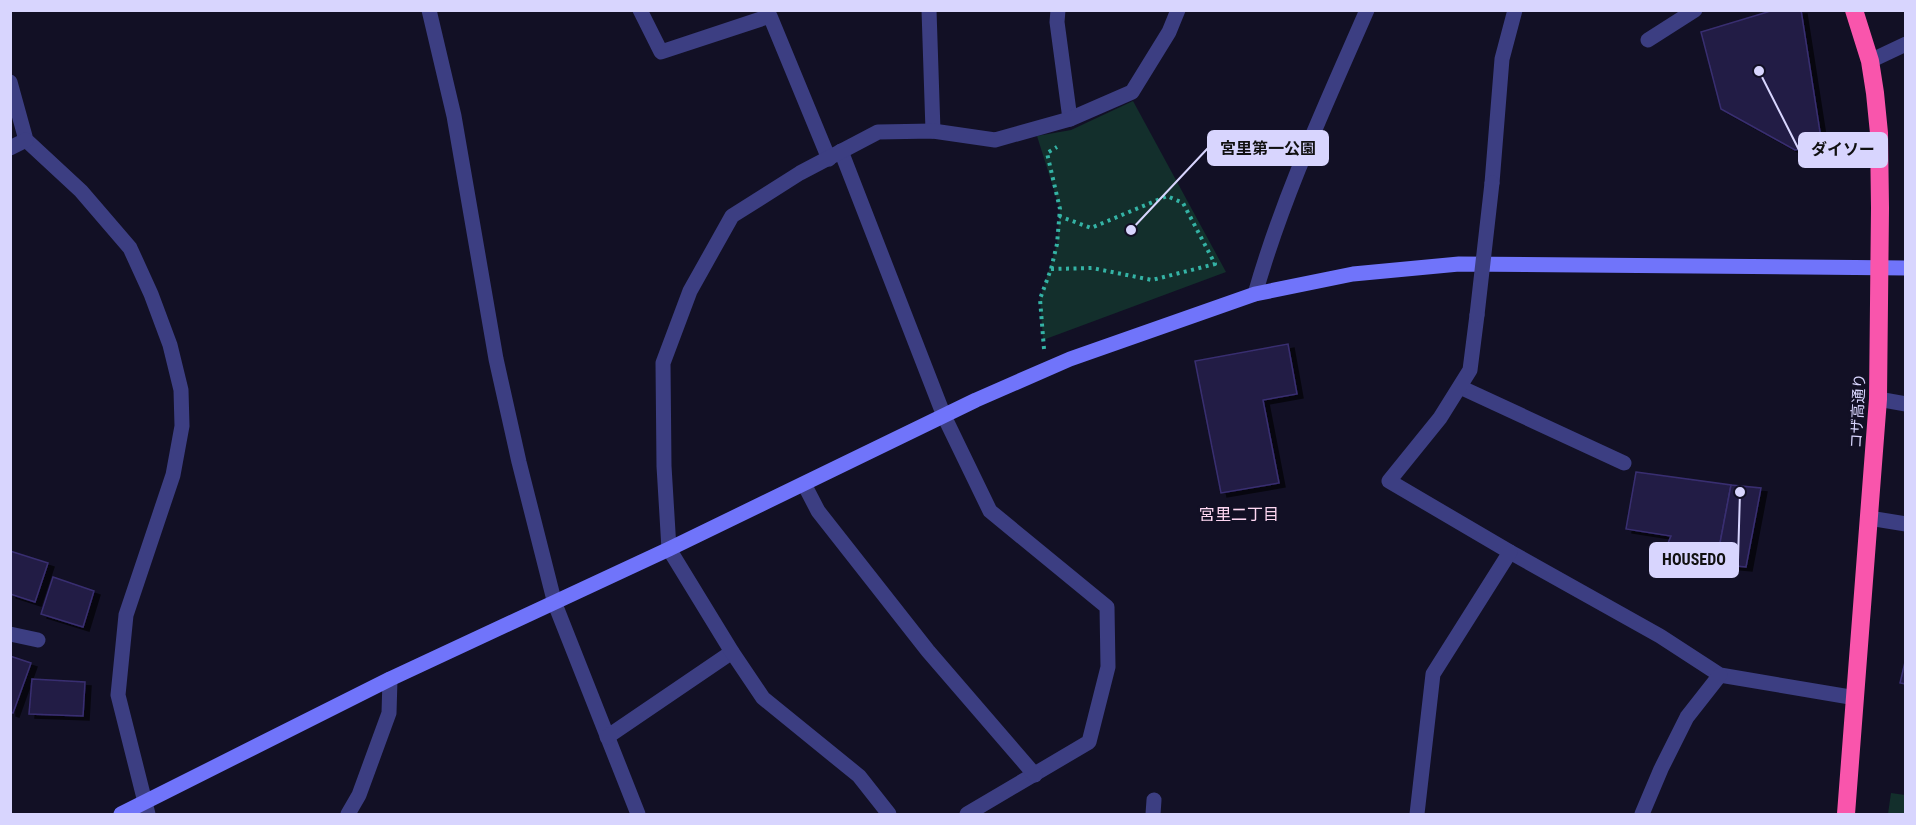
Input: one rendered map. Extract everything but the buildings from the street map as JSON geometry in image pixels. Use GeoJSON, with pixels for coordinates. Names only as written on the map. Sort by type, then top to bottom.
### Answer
{"type":"FeatureCollection","features":[{"type":"Feature","properties":{"kind":"highway","name":"コザ高通り"},"geometry":{"type":"LineString","coordinates":[[1846,814],[1878,399],[1879,133],[1870,61],[1854,10]]}},
{"type":"Feature","properties":{"kind":"street"},"geometry":{"type":"LineString","coordinates":[[429,10],[454,116],[496,359],[519,462],[555,603],[639,814]]}},
{"type":"Feature","properties":{"kind":"street"},"geometry":{"type":"LineString","coordinates":[[640,10],[661,52],[770,16],[835,155],[944,416],[990,511],[1107,607],[1108,667],[1089,742],[967,814]]}},
{"type":"Feature","properties":{"kind":"street"},"geometry":{"type":"LineString","coordinates":[[929,10],[933,131]]}},
{"type":"Feature","properties":{"kind":"street"},"geometry":{"type":"LineString","coordinates":[[1058,10],[1057,22],[1070,119]]}},
{"type":"Feature","properties":{"kind":"street"},"geometry":{"type":"LineString","coordinates":[[889,814],[858,776],[763,698],[669,549],[664,466],[663,363],[690,291],[732,216],[800,173],[878,132],[933,131],[995,140],[1070,119],[1132,92],[1169,33],[1178,10]]}},
{"type":"Feature","properties":{"kind":"street"},"geometry":{"type":"LineString","coordinates":[[1255,294],[1269,248],[1306,148],[1367,10]]}},
{"type":"Feature","properties":{"kind":"street"},"geometry":{"type":"LineString","coordinates":[[1515,10],[1502,59],[1492,183],[1470,370],[1440,418],[1389,481],[1660,636],[1720,675],[1856,698]]}},
{"type":"Feature","properties":{"kind":"street"},"geometry":{"type":"LineString","coordinates":[[1648,40],[1695,10]]}},
{"type":"Feature","properties":{"kind":"street"},"geometry":{"type":"LineString","coordinates":[[1870,61],[1905,44]]}},
{"type":"Feature","properties":{"kind":"street"},"geometry":{"type":"LineString","coordinates":[[10,82],[26,140],[81,191],[130,248],[151,294],[170,345],[181,390],[182,426],[173,475],[126,615],[118,695],[146,808]]}},
{"type":"Feature","properties":{"kind":"street"},"geometry":{"type":"LineString","coordinates":[[10,148],[26,140]]}},
{"type":"Feature","properties":{"kind":"street"},"geometry":{"type":"LineString","coordinates":[[121,814],[146,808],[390,679],[669,549],[976,400],[1070,359],[1255,294],[1353,274],[1459,264],[1905,268]]}},
{"type":"Feature","properties":{"kind":"street"},"geometry":{"type":"LineString","coordinates":[[1460,387],[1624,463]]}},
{"type":"Feature","properties":{"kind":"street"},"geometry":{"type":"LineString","coordinates":[[1878,399],[1905,404]]}},
{"type":"Feature","properties":{"kind":"street"},"geometry":{"type":"LineString","coordinates":[[804,484],[819,511],[928,651],[1035,775]]}},
{"type":"Feature","properties":{"kind":"street"},"geometry":{"type":"LineString","coordinates":[[1869,518],[1905,524]]}},
{"type":"Feature","properties":{"kind":"street"},"geometry":{"type":"LineString","coordinates":[[1418,814],[1433,674],[1510,552]]}},
{"type":"Feature","properties":{"kind":"street"},"geometry":{"type":"LineString","coordinates":[[10,634],[38,640]]}},
{"type":"Feature","properties":{"kind":"street"},"geometry":{"type":"LineString","coordinates":[[607,737],[732,652]]}},
{"type":"Feature","properties":{"kind":"street"},"geometry":{"type":"LineString","coordinates":[[1642,814],[1687,717],[1720,675]]}},
{"type":"Feature","properties":{"kind":"street"},"geometry":{"type":"LineString","coordinates":[[348,814],[359,795],[389,713],[390,679]]}},
{"type":"Feature","properties":{"kind":"path"},"geometry":{"type":"LineString","coordinates":[[1045,352],[1040,299],[1057,244],[1060,209],[1047,153],[1067,142]]}},
{"type":"Feature","properties":{"kind":"path"},"geometry":{"type":"LineString","coordinates":[[1051,269],[1092,268],[1152,280],[1215,264],[1183,203],[1167,196],[1090,228],[1059,216]]}},
{"type":"Feature","properties":{"kind":"green space"},"geometry":{"type":"Polygon","coordinates":[[[1133,101],[1226,272],[1043,340],[1040,299],[1057,244],[1060,209],[1037,136],[1071,130],[1133,101]]]}},
{"type":"Feature","properties":{"kind":"green space"},"geometry":{"type":"Polygon","coordinates":[[[1891,793],[1905,795],[1905,814],[1888,814],[1891,793]]]}},
{"type":"Feature","properties":{"kind":"place","name":"ダイソー"},"geometry":{"type":"Point","coordinates":[1759,71]}},
{"type":"Feature","properties":{"kind":"place","name":"宮里第一公園"},"geometry":{"type":"Point","coordinates":[1131,230]}},
{"type":"Feature","properties":{"kind":"place","name":"HOUSEDO"},"geometry":{"type":"Point","coordinates":[1740,492]}},
{"type":"Feature","properties":{"kind":"district","name":"宮里二丁目"},"geometry":{"type":"Point","coordinates":[1239,514]}}]}
